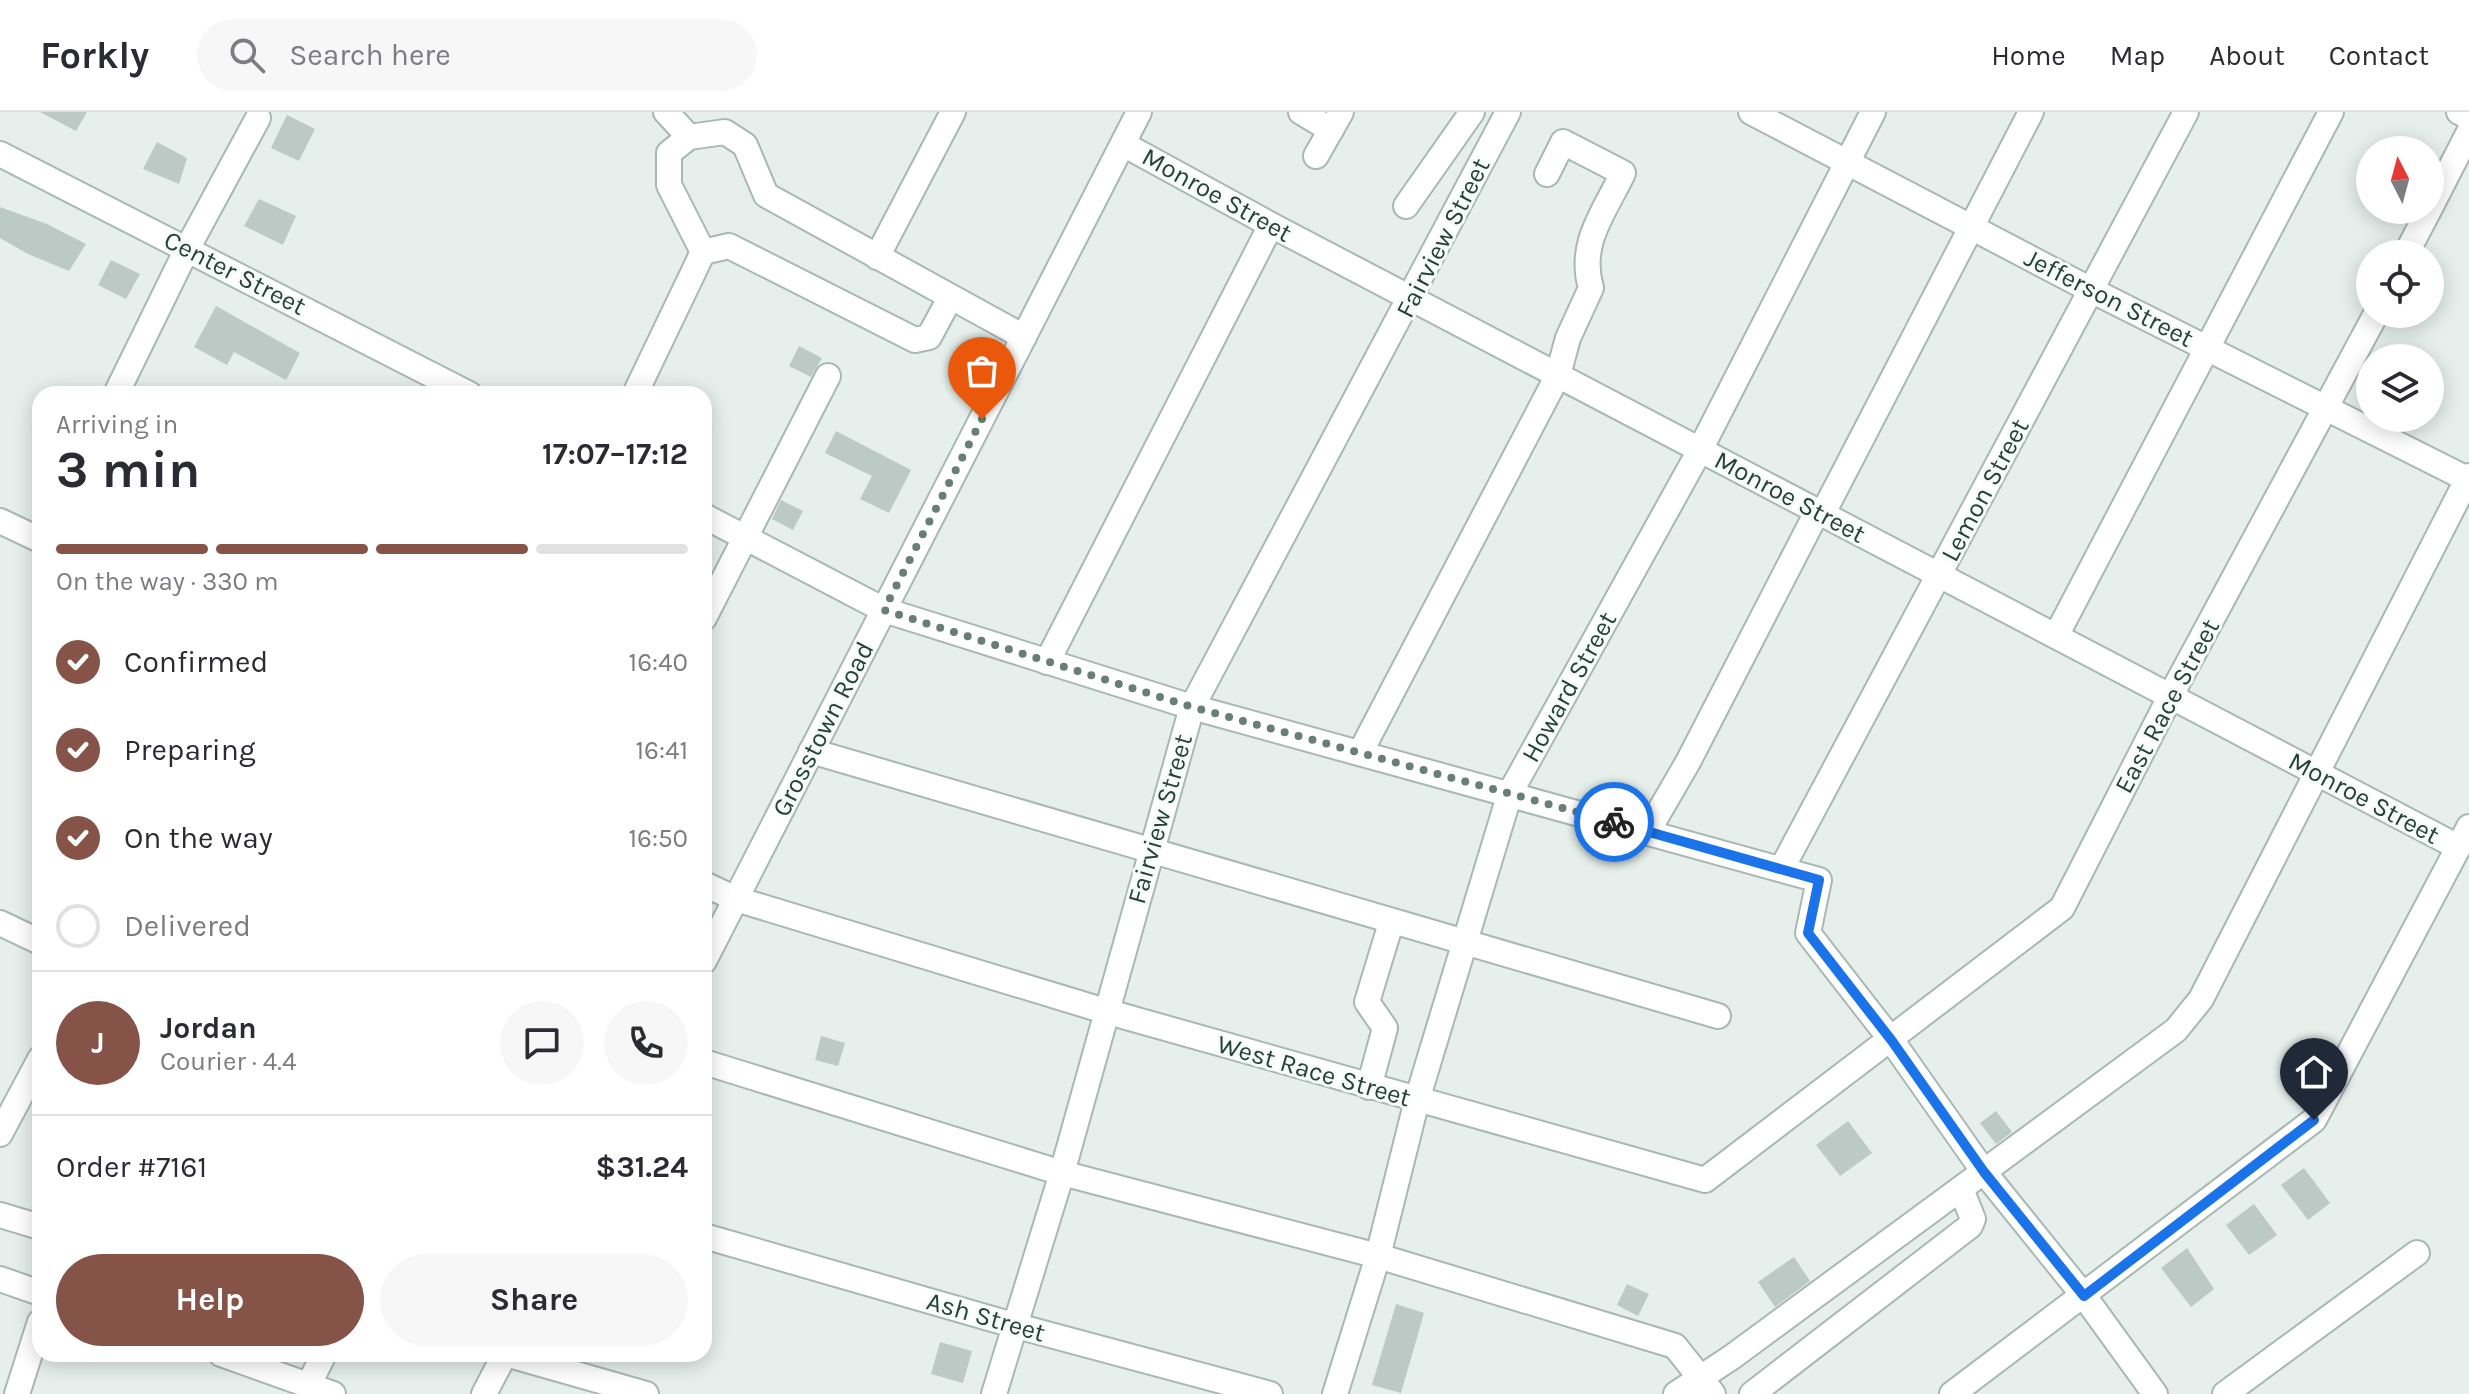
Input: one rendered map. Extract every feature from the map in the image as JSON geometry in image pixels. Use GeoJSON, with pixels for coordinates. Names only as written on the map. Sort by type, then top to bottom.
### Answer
{"type":"FeatureCollection","features":[{"type":"Feature","properties":{"kind":"street"},"geometry":{"type":"LineString","coordinates":[[666,112],[689,137]]}},
{"type":"Feature","properties":{"kind":"street"},"geometry":{"type":"LineString","coordinates":[[877,257],[953,112]]}},
{"type":"Feature","properties":{"kind":"street","name":"Grosstown Road"},"geometry":{"type":"LineString","coordinates":[[712,946],[1139,112]]}},
{"type":"Feature","properties":{"kind":"street"},"geometry":{"type":"LineString","coordinates":[[1301,112],[1336,121],[1316,156]]}},
{"type":"Feature","properties":{"kind":"street"},"geometry":{"type":"LineString","coordinates":[[1406,206],[1472,112]]}},
{"type":"Feature","properties":{"kind":"street","name":"Fairview Street"},"geometry":{"type":"LineString","coordinates":[[994,1394],[1062,1173],[1192,707],[1412,298],[1508,112]]}},
{"type":"Feature","properties":{"kind":"street","name":"Jefferson Street"},"geometry":{"type":"LineString","coordinates":[[1751,112],[2091,290],[2468,478]]}},
{"type":"Feature","properties":{"kind":"street","name":"Howard Street"},"geometry":{"type":"LineString","coordinates":[[1335,1394],[1378,1256],[1417,1100],[1467,945],[1510,793],[1700,450],[1873,112]]}},
{"type":"Feature","properties":{"kind":"street"},"geometry":{"type":"LineString","coordinates":[[1648,831],[1688,762],[2031,112]]}},
{"type":"Feature","properties":{"kind":"street","name":"Lemon Street"},"geometry":{"type":"LineString","coordinates":[[1782,868],[2186,112]]}},
{"type":"Feature","properties":{"kind":"street"},"geometry":{"type":"LineString","coordinates":[[2056,636],[2331,112]]}},
{"type":"Feature","properties":{"kind":"street"},"geometry":{"type":"LineString","coordinates":[[2459,112],[2469,117]]}},
{"type":"Feature","properties":{"kind":"street"},"geometry":{"type":"LineString","coordinates":[[120,386],[187,249],[258,118]]}},
{"type":"Feature","properties":{"kind":"street"},"geometry":{"type":"LineString","coordinates":[[703,252],[669,185],[669,153],[689,137],[725,132],[745,145],[766,195],[1024,337]]}},
{"type":"Feature","properties":{"kind":"street"},"geometry":{"type":"LineString","coordinates":[[2444,181],[2469,132]]}},
{"type":"Feature","properties":{"kind":"street"},"geometry":{"type":"LineString","coordinates":[[1457,133],[1490,147]]}},
{"type":"Feature","properties":{"kind":"street"},"geometry":{"type":"LineString","coordinates":[[1360,753],[1558,375],[1568,338],[1591,288],[1584,265],[1585,251],[1623,173],[1563,142],[1547,174]]}},
{"type":"Feature","properties":{"kind":"street","name":"Monroe Street"},"geometry":{"type":"LineString","coordinates":[[1123,144],[1939,577],[2315,772],[2463,837]]}},
{"type":"Feature","properties":{"kind":"street","name":"Center Street"},"geometry":{"type":"LineString","coordinates":[[0,154],[453,386]]}},
{"type":"Feature","properties":{"kind":"street"},"geometry":{"type":"LineString","coordinates":[[1047,662],[1271,225]]}},
{"type":"Feature","properties":{"kind":"street"},"geometry":{"type":"LineString","coordinates":[[703,252],[729,246],[915,340],[929,337],[950,298]]}},
{"type":"Feature","properties":{"kind":"street"},"geometry":{"type":"LineString","coordinates":[[639,386],[703,252]]}},
{"type":"Feature","properties":{"kind":"street","name":"East Race Street"},"geometry":{"type":"LineString","coordinates":[[1892,1041],[2062,908],[2171,695],[2369,328]]}},
{"type":"Feature","properties":{"kind":"street"},"geometry":{"type":"LineString","coordinates":[[712,603],[828,376]]}},
{"type":"Feature","properties":{"kind":"street"},"geometry":{"type":"LineString","coordinates":[[1676,1394],[1707,1386],[1961,1189],[2176,1030],[2201,999],[2468,478]]}},
{"type":"Feature","properties":{"kind":"street"},"geometry":{"type":"LineString","coordinates":[[712,520],[884,610],[1192,707],[1819,880],[1808,933],[1892,1041],[1984,1172],[2084,1296],[2155,1394]]}},
{"type":"Feature","properties":{"kind":"street"},"geometry":{"type":"LineString","coordinates":[[0,521],[32,536]]}},
{"type":"Feature","properties":{"kind":"street"},"geometry":{"type":"LineString","coordinates":[[811,751],[1151,853],[1718,1016]]}},
{"type":"Feature","properties":{"kind":"street"},"geometry":{"type":"LineString","coordinates":[[1952,1394],[2314,1120],[2463,837]]}},
{"type":"Feature","properties":{"kind":"street","name":"West Race Street"},"geometry":{"type":"LineString","coordinates":[[712,888],[736,899],[1105,1011],[1705,1180],[1892,1041]]}},
{"type":"Feature","properties":{"kind":"street"},"geometry":{"type":"LineString","coordinates":[[0,923],[32,938]]}},
{"type":"Feature","properties":{"kind":"street"},"geometry":{"type":"LineString","coordinates":[[1369,1087],[1385,1028],[1367,1002],[1391,923]]}},
{"type":"Feature","properties":{"kind":"street"},"geometry":{"type":"LineString","coordinates":[[712,1064],[1062,1173],[1378,1256],[1675,1346],[1707,1386]]}},
{"type":"Feature","properties":{"kind":"street"},"geometry":{"type":"LineString","coordinates":[[0,1134],[32,1074]]}},
{"type":"Feature","properties":{"kind":"street"},"geometry":{"type":"LineString","coordinates":[[1752,1394],[1970,1226],[1973,1219],[1961,1189]]}},
{"type":"Feature","properties":{"kind":"street"},"geometry":{"type":"LineString","coordinates":[[0,1215],[32,1225]]}},
{"type":"Feature","properties":{"kind":"street","name":"Ash Street"},"geometry":{"type":"LineString","coordinates":[[712,1238],[1013,1325],[1270,1394]]}},
{"type":"Feature","properties":{"kind":"street"},"geometry":{"type":"LineString","coordinates":[[2225,1394],[2417,1253]]}},
{"type":"Feature","properties":{"kind":"street"},"geometry":{"type":"LineString","coordinates":[[0,1279],[32,1290]]}},
{"type":"Feature","properties":{"kind":"street"},"geometry":{"type":"LineString","coordinates":[[17,1394],[32,1347]]}},
{"type":"Feature","properties":{"kind":"street"},"geometry":{"type":"LineString","coordinates":[[244,1362],[333,1394]]}},
{"type":"Feature","properties":{"kind":"street"},"geometry":{"type":"LineString","coordinates":[[309,1384],[320,1362]]}},
{"type":"Feature","properties":{"kind":"street"},"geometry":{"type":"LineString","coordinates":[[484,1394],[501,1362]]}},
{"type":"Feature","properties":{"kind":"street"},"geometry":{"type":"LineString","coordinates":[[533,1362],[646,1394]]}},
{"type":"Feature","properties":{"kind":"building"},"geometry":{"type":"Polygon","coordinates":[[[40,112],[87,112],[76,131],[40,112]]]}},
{"type":"Feature","properties":{"kind":"building"},"geometry":{"type":"Polygon","coordinates":[[[287,115],[315,129],[299,161],[271,148],[287,115]]]}},
{"type":"Feature","properties":{"kind":"building"},"geometry":{"type":"Polygon","coordinates":[[[157,142],[187,158],[179,184],[143,169],[157,142]]]}},
{"type":"Feature","properties":{"kind":"building"},"geometry":{"type":"Polygon","coordinates":[[[259,199],[296,216],[283,245],[244,226],[259,199]]]}},
{"type":"Feature","properties":{"kind":"building"},"geometry":{"type":"Polygon","coordinates":[[[0,207],[47,224],[86,244],[69,271],[0,238],[0,207]]]}},
{"type":"Feature","properties":{"kind":"building"},"geometry":{"type":"Polygon","coordinates":[[[111,260],[140,274],[126,299],[98,285],[111,260]]]}},
{"type":"Feature","properties":{"kind":"building"},"geometry":{"type":"Polygon","coordinates":[[[216,306],[300,353],[286,380],[234,352],[227,365],[194,347],[216,306]]]}},
{"type":"Feature","properties":{"kind":"building"},"geometry":{"type":"Polygon","coordinates":[[[799,346],[822,358],[811,377],[789,366],[799,346]]]}},
{"type":"Feature","properties":{"kind":"building"},"geometry":{"type":"Polygon","coordinates":[[[836,431],[911,470],[889,513],[860,499],[872,476],[825,453],[836,431]]]}},
{"type":"Feature","properties":{"kind":"building"},"geometry":{"type":"Polygon","coordinates":[[[781,500],[803,511],[793,530],[772,519],[781,500]]]}},
{"type":"Feature","properties":{"kind":"building"},"geometry":{"type":"Polygon","coordinates":[[[821,1036],[845,1043],[838,1066],[815,1060],[821,1036]]]}},
{"type":"Feature","properties":{"kind":"building"},"geometry":{"type":"Polygon","coordinates":[[[1996,1111],[2012,1132],[1996,1144],[1980,1123],[1996,1111]]]}},
{"type":"Feature","properties":{"kind":"building"},"geometry":{"type":"Polygon","coordinates":[[[1848,1121],[1872,1153],[1840,1176],[1816,1145],[1848,1121]]]}},
{"type":"Feature","properties":{"kind":"building"},"geometry":{"type":"Polygon","coordinates":[[[2304,1168],[2330,1203],[2308,1220],[2281,1185],[2304,1168]]]}},
{"type":"Feature","properties":{"kind":"building"},"geometry":{"type":"Polygon","coordinates":[[[2254,1204],[2277,1235],[2249,1255],[2226,1225],[2254,1204]]]}},
{"type":"Feature","properties":{"kind":"building"},"geometry":{"type":"Polygon","coordinates":[[[2187,1248],[2214,1289],[2191,1307],[2161,1268],[2187,1248]]]}},
{"type":"Feature","properties":{"kind":"building"},"geometry":{"type":"Polygon","coordinates":[[[1794,1257],[1810,1281],[1775,1307],[1758,1282],[1794,1257]]]}},
{"type":"Feature","properties":{"kind":"building"},"geometry":{"type":"Polygon","coordinates":[[[1627,1284],[1649,1294],[1638,1316],[1617,1305],[1627,1284]]]}},
{"type":"Feature","properties":{"kind":"building"},"geometry":{"type":"Polygon","coordinates":[[[1396,1304],[1424,1313],[1401,1393],[1372,1385],[1396,1304]]]}},
{"type":"Feature","properties":{"kind":"building"},"geometry":{"type":"Polygon","coordinates":[[[940,1342],[972,1351],[963,1383],[931,1374],[940,1342]]]}},
{"type":"Feature","properties":{"kind":"way so far"},"geometry":{"type":"LineString","coordinates":[[982,419],[884,610],[1192,707],[1614,822]]}},
{"type":"Feature","properties":{"kind":"route"},"geometry":{"type":"LineString","coordinates":[[1614,822],[1819,880],[1808,933],[1892,1041],[1984,1172],[2084,1296],[2314,1120]]}}]}
